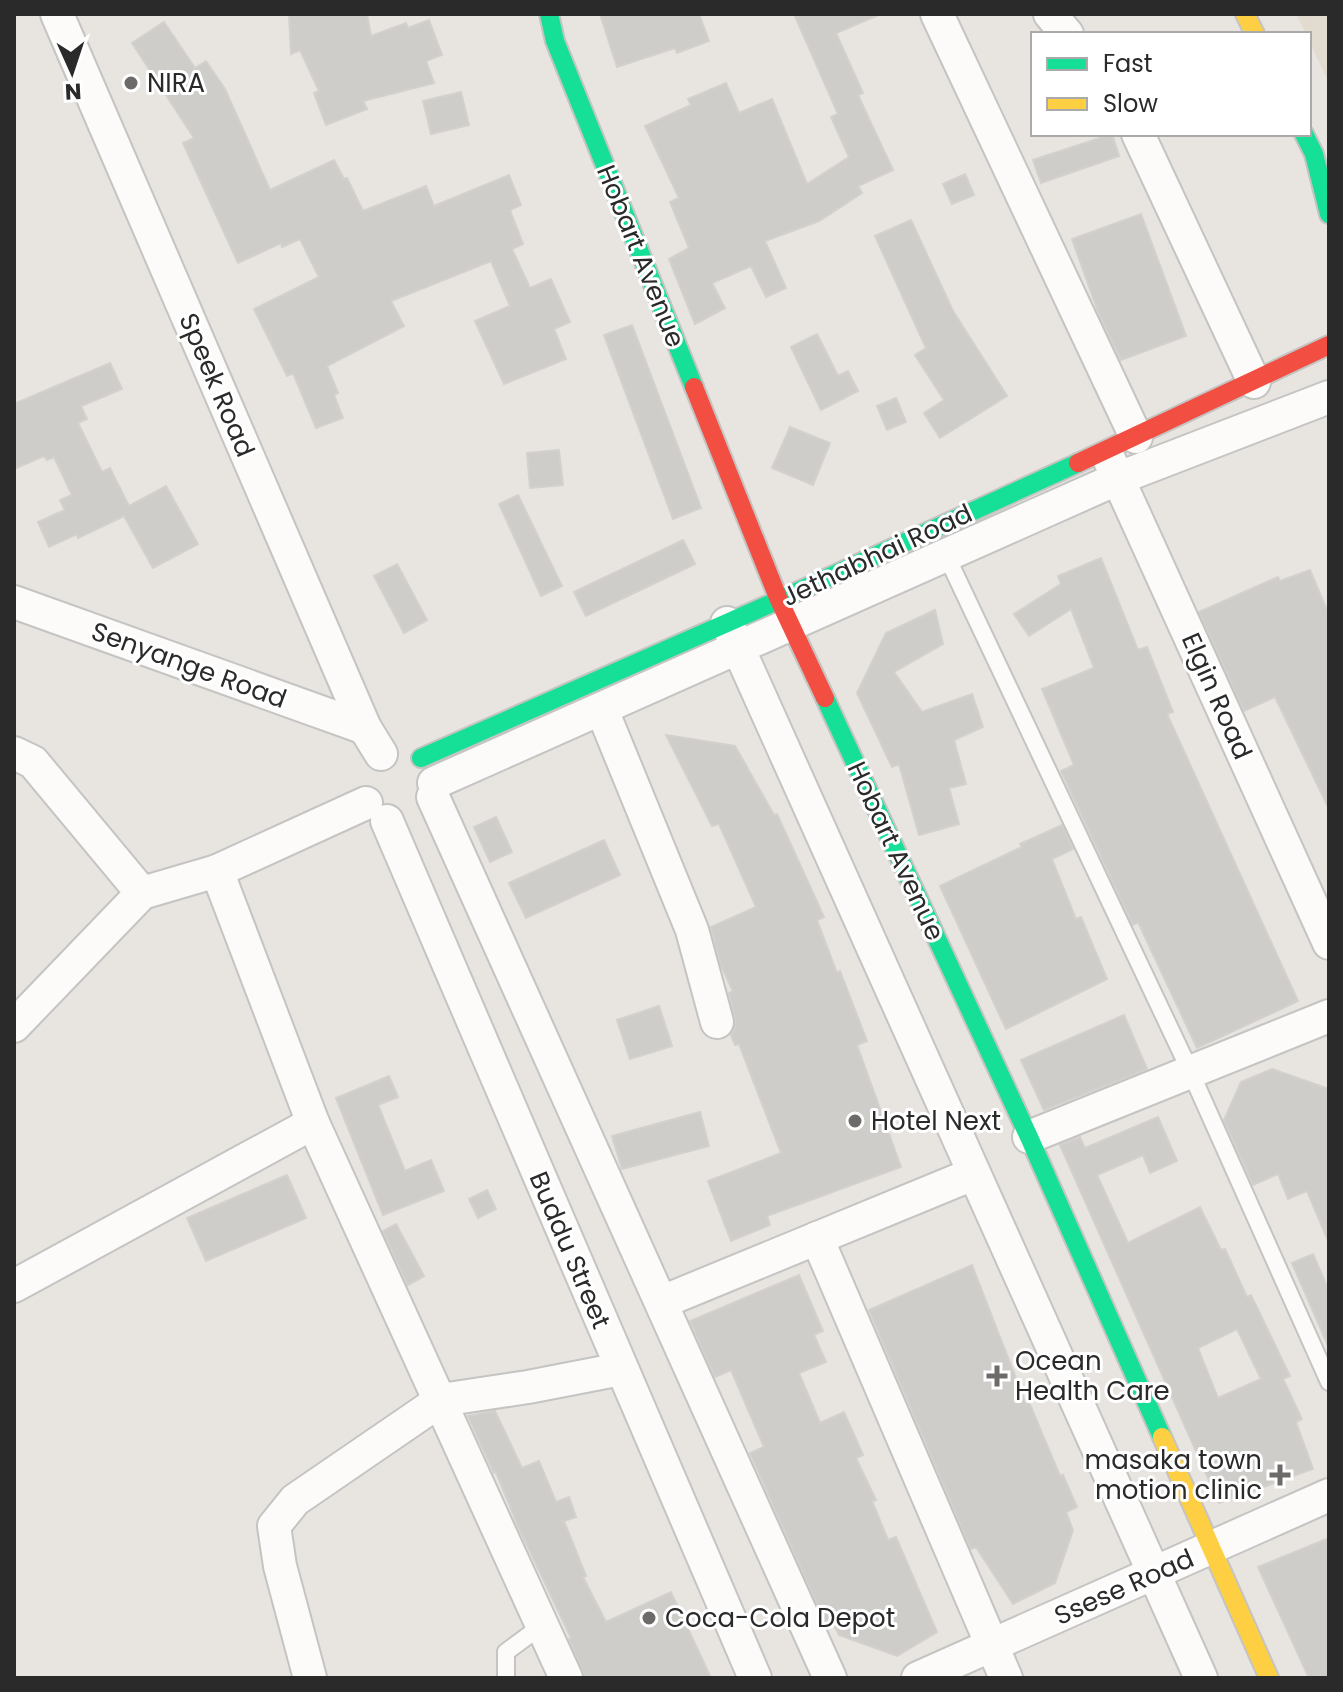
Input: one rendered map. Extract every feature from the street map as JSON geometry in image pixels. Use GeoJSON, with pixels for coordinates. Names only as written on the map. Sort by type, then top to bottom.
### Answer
{"type":"FeatureCollection","features":[{"type":"Feature","properties":{"kind":"street","name":"Speek Road"},"geometry":{"type":"LineString","coordinates":[[57,14],[373,741]]}},
{"type":"Feature","properties":{"kind":"street","name":"Hobart Avenue"},"geometry":{"type":"LineString","coordinates":[[549,14],[560,56],[785,612],[1029,1137],[1269,1678]]}},
{"type":"Feature","properties":{"kind":"street"},"geometry":{"type":"LineString","coordinates":[[937,14],[1136,437]]}},
{"type":"Feature","properties":{"kind":"street"},"geometry":{"type":"LineString","coordinates":[[1050,14],[1065,32]]}},
{"type":"Feature","properties":{"kind":"street"},"geometry":{"type":"LineString","coordinates":[[1245,14],[1254,32]]}},
{"type":"Feature","properties":{"kind":"street"},"geometry":{"type":"LineString","coordinates":[[1139,136],[1254,382]]}},
{"type":"Feature","properties":{"kind":"street"},"geometry":{"type":"LineString","coordinates":[[1305,136],[1329,174]]}},
{"type":"Feature","properties":{"kind":"street"},"geometry":{"type":"LineString","coordinates":[[1314,154],[1329,214]]}},
{"type":"Feature","properties":{"kind":"street","name":"Jethabhai Road"},"geometry":{"type":"LineString","coordinates":[[785,612],[947,557],[1111,465],[1136,437],[1329,345]]}},
{"type":"Feature","properties":{"kind":"street","name":"Jethabhai Road"},"geometry":{"type":"LineString","coordinates":[[429,779],[785,612],[1111,465],[1329,397]]}},
{"type":"Feature","properties":{"kind":"street","name":"Elgin Road"},"geometry":{"type":"LineString","coordinates":[[1111,465],[1329,943]]}},
{"type":"Feature","properties":{"kind":"street","name":"Senyange Road"},"geometry":{"type":"LineString","coordinates":[[14,602],[373,741]]}},
{"type":"Feature","properties":{"kind":"street"},"geometry":{"type":"LineString","coordinates":[[733,636],[1201,1678]]}},
{"type":"Feature","properties":{"kind":"street","name":"Jethabhai Road"},"geometry":{"type":"LineString","coordinates":[[429,779],[602,710],[733,636]]}},
{"type":"Feature","properties":{"kind":"street"},"geometry":{"type":"LineString","coordinates":[[602,710],[692,930],[717,1022]]}},
{"type":"Feature","properties":{"kind":"street"},"geometry":{"type":"LineString","coordinates":[[429,779],[426,809],[415,818],[401,822],[376,812],[362,789],[373,741],[409,752],[429,779],[830,1678]]}},
{"type":"Feature","properties":{"kind":"street"},"geometry":{"type":"LineString","coordinates":[[14,753],[33,762],[142,893]]}},
{"type":"Feature","properties":{"kind":"street"},"geometry":{"type":"LineString","coordinates":[[14,1026],[142,893],[217,871],[376,812]]}},
{"type":"Feature","properties":{"kind":"street","name":"Buddu Street"},"geometry":{"type":"LineString","coordinates":[[376,812],[755,1678]]}},
{"type":"Feature","properties":{"kind":"street"},"geometry":{"type":"LineString","coordinates":[[217,871],[313,1123],[566,1678]]}},
{"type":"Feature","properties":{"kind":"street"},"geometry":{"type":"LineString","coordinates":[[1029,1137],[1329,1016]]}},
{"type":"Feature","properties":{"kind":"street"},"geometry":{"type":"LineString","coordinates":[[14,1286],[313,1123]]}},
{"type":"Feature","properties":{"kind":"street"},"geometry":{"type":"LineString","coordinates":[[662,1302],[973,1174]]}},
{"type":"Feature","properties":{"kind":"street"},"geometry":{"type":"LineString","coordinates":[[817,1238],[1006,1678]]}},
{"type":"Feature","properties":{"kind":"street"},"geometry":{"type":"LineString","coordinates":[[310,1678],[280,1566],[274,1526],[295,1500],[441,1400],[621,1369]]}},
{"type":"Feature","properties":{"kind":"street","name":"Ssese Road"},"geometry":{"type":"LineString","coordinates":[[918,1678],[1329,1495]]}},
{"type":"Feature","properties":{"kind":"lane"},"geometry":{"type":"LineString","coordinates":[[947,557],[1191,1073],[1329,1382]]}},
{"type":"Feature","properties":{"kind":"lane"},"geometry":{"type":"LineString","coordinates":[[506,1678],[506,1652],[544,1624]]}},
{"type":"Feature","properties":{"kind":"shaded area"},"geometry":{"type":"Polygon","coordinates":[[[1296,14],[1329,14],[1329,83],[1311,45],[1311,32],[1305,32],[1296,14]]]}},
{"type":"Feature","properties":{"kind":"building"},"geometry":{"type":"Polygon","coordinates":[[[289,14],[367,14],[371,36],[406,23],[408,28],[429,20],[442,55],[426,61],[434,83],[363,101],[367,109],[326,125],[314,93],[319,91],[300,50],[291,54],[289,14]]]}},
{"type":"Feature","properties":{"kind":"building"},"geometry":{"type":"Polygon","coordinates":[[[600,14],[699,14],[709,41],[677,53],[675,48],[617,67],[600,14]]]}},
{"type":"Feature","properties":{"kind":"building"},"geometry":{"type":"Polygon","coordinates":[[[794,14],[881,14],[836,33],[863,93],[858,95],[893,170],[858,186],[862,193],[819,221],[765,241],[786,288],[766,297],[751,266],[712,283],[725,308],[695,324],[669,259],[689,248],[670,202],[679,198],[645,126],[691,105],[688,99],[726,83],[739,113],[772,99],[807,184],[849,157],[831,117],[838,114],[794,14]]]}},
{"type":"Feature","properties":{"kind":"building"},"geometry":{"type":"Polygon","coordinates":[[[164,22],[195,68],[206,61],[225,89],[270,190],[334,160],[344,179],[347,178],[363,211],[426,186],[434,206],[509,175],[521,205],[510,210],[523,244],[512,249],[530,288],[551,279],[570,322],[554,329],[566,359],[504,384],[475,321],[510,306],[491,261],[391,301],[404,326],[327,366],[338,393],[334,395],[343,418],[316,428],[293,373],[287,376],[254,309],[319,277],[300,239],[282,247],[281,243],[238,263],[183,143],[194,138],[132,43],[164,22]]]}},
{"type":"Feature","properties":{"kind":"building"},"geometry":{"type":"Polygon","coordinates":[[[461,92],[469,125],[431,134],[423,101],[461,92]]]}},
{"type":"Feature","properties":{"kind":"building"},"geometry":{"type":"Polygon","coordinates":[[[1106,136],[1113,136],[1119,156],[1041,183],[1033,160],[1106,136]]]}},
{"type":"Feature","properties":{"kind":"building"},"geometry":{"type":"Polygon","coordinates":[[[965,174],[974,195],[952,204],[943,184],[965,174]]]}},
{"type":"Feature","properties":{"kind":"building"},"geometry":{"type":"Polygon","coordinates":[[[1141,214],[1186,336],[1121,360],[1099,314],[1072,239],[1141,214]]]}},
{"type":"Feature","properties":{"kind":"building"},"geometry":{"type":"Polygon","coordinates":[[[911,220],[953,311],[1007,396],[940,438],[924,413],[944,400],[915,355],[926,348],[875,236],[911,220]]]}},
{"type":"Feature","properties":{"kind":"building"},"geometry":{"type":"Polygon","coordinates":[[[632,325],[701,508],[673,519],[604,335],[632,325]]]}},
{"type":"Feature","properties":{"kind":"building"},"geometry":{"type":"Polygon","coordinates":[[[817,334],[838,376],[848,371],[858,391],[821,410],[791,347],[817,334]]]}},
{"type":"Feature","properties":{"kind":"building"},"geometry":{"type":"Polygon","coordinates":[[[110,363],[122,389],[81,406],[87,419],[78,423],[102,472],[110,468],[129,506],[166,486],[198,544],[153,568],[124,516],[78,538],[77,534],[49,547],[38,522],[65,510],[60,500],[72,495],[54,457],[47,460],[44,456],[14,469],[14,404],[110,363]]]}},
{"type":"Feature","properties":{"kind":"building"},"geometry":{"type":"Polygon","coordinates":[[[896,398],[906,422],[887,430],[877,406],[896,398]]]}},
{"type":"Feature","properties":{"kind":"building"},"geometry":{"type":"Polygon","coordinates":[[[790,427],[830,443],[813,485],[772,468],[790,427]]]}},
{"type":"Feature","properties":{"kind":"building"},"geometry":{"type":"Polygon","coordinates":[[[559,450],[563,485],[530,488],[527,453],[559,450]]]}},
{"type":"Feature","properties":{"kind":"building"},"geometry":{"type":"Polygon","coordinates":[[[518,495],[562,586],[541,596],[499,504],[518,495]]]}},
{"type":"Feature","properties":{"kind":"building"},"geometry":{"type":"Polygon","coordinates":[[[683,540],[695,564],[586,616],[574,592],[683,540]]]}},
{"type":"Feature","properties":{"kind":"building"},"geometry":{"type":"Polygon","coordinates":[[[1101,558],[1138,650],[1147,647],[1173,712],[1167,714],[1298,1001],[1197,1048],[1138,922],[1133,925],[1061,771],[1074,765],[1042,689],[1094,668],[1071,609],[1029,636],[1014,614],[1061,584],[1058,576],[1101,558]]]}},
{"type":"Feature","properties":{"kind":"building"},"geometry":{"type":"Polygon","coordinates":[[[397,564],[427,620],[404,633],[374,576],[397,564]]]}},
{"type":"Feature","properties":{"kind":"building"},"geometry":{"type":"Polygon","coordinates":[[[1310,570],[1329,615],[1329,809],[1275,697],[1244,711],[1199,612],[1278,577],[1280,581],[1310,570]]]}},
{"type":"Feature","properties":{"kind":"building"},"geometry":{"type":"Polygon","coordinates":[[[935,610],[943,644],[894,672],[922,712],[972,694],[983,727],[954,740],[966,784],[949,788],[959,824],[919,835],[899,764],[892,767],[857,693],[886,633],[935,610]]]}},
{"type":"Feature","properties":{"kind":"building"},"geometry":{"type":"Polygon","coordinates":[[[666,735],[735,746],[774,815],[777,814],[824,917],[817,920],[867,1041],[857,1045],[901,1167],[767,1216],[770,1225],[731,1241],[708,1181],[781,1153],[739,1044],[735,1045],[731,1035],[735,1018],[729,993],[733,991],[721,966],[711,927],[756,907],[719,824],[712,826],[666,735]]]}},
{"type":"Feature","properties":{"kind":"building"},"geometry":{"type":"Polygon","coordinates":[[[496,817],[512,852],[490,862],[474,827],[496,817]]]}},
{"type":"Feature","properties":{"kind":"building"},"geometry":{"type":"Polygon","coordinates":[[[1062,825],[1073,849],[1052,859],[1076,919],[1081,917],[1107,979],[1006,1029],[940,886],[1062,825]]]}},
{"type":"Feature","properties":{"kind":"building"},"geometry":{"type":"Polygon","coordinates":[[[604,840],[620,875],[526,918],[509,883],[604,840]]]}},
{"type":"Feature","properties":{"kind":"building"},"geometry":{"type":"Polygon","coordinates":[[[659,1006],[672,1046],[630,1059],[617,1020],[659,1006]]]}},
{"type":"Feature","properties":{"kind":"building"},"geometry":{"type":"Polygon","coordinates":[[[1124,1015],[1147,1069],[1044,1110],[1021,1060],[1124,1015]]]}},
{"type":"Feature","properties":{"kind":"building"},"geometry":{"type":"Polygon","coordinates":[[[1272,1069],[1329,1089],[1329,1243],[1307,1191],[1288,1199],[1278,1174],[1253,1185],[1224,1120],[1241,1082],[1272,1069]]]}},
{"type":"Feature","properties":{"kind":"building"},"geometry":{"type":"Polygon","coordinates":[[[389,1076],[398,1097],[378,1105],[405,1171],[431,1160],[444,1191],[383,1215],[336,1098],[389,1076]]]}},
{"type":"Feature","properties":{"kind":"building"},"geometry":{"type":"Polygon","coordinates":[[[700,1112],[709,1146],[622,1169],[612,1136],[700,1112]]]}},
{"type":"Feature","properties":{"kind":"building"},"geometry":{"type":"Polygon","coordinates":[[[1158,1117],[1177,1161],[1150,1173],[1143,1155],[1097,1175],[1128,1243],[1200,1207],[1221,1250],[1225,1249],[1247,1297],[1251,1295],[1290,1376],[1283,1379],[1302,1419],[1296,1422],[1313,1469],[1219,1503],[1060,1145],[1080,1137],[1085,1148],[1158,1117]],[[1237,1329],[1198,1348],[1218,1398],[1261,1379],[1237,1329]]]}},
{"type":"Feature","properties":{"kind":"building"},"geometry":{"type":"Polygon","coordinates":[[[287,1175],[306,1218],[206,1261],[187,1218],[287,1175]]]}},
{"type":"Feature","properties":{"kind":"building"},"geometry":{"type":"Polygon","coordinates":[[[487,1190],[496,1209],[478,1218],[469,1199],[487,1190]]]}},
{"type":"Feature","properties":{"kind":"building"},"geometry":{"type":"Polygon","coordinates":[[[396,1224],[424,1276],[408,1285],[383,1231],[396,1224]]]}},
{"type":"Feature","properties":{"kind":"building"},"geometry":{"type":"Polygon","coordinates":[[[1313,1254],[1329,1291],[1329,1348],[1292,1263],[1313,1254]]]}},
{"type":"Feature","properties":{"kind":"building"},"geometry":{"type":"Polygon","coordinates":[[[972,1265],[1026,1404],[1029,1402],[1060,1476],[1063,1475],[1077,1507],[1066,1512],[1073,1530],[1055,1583],[1013,1604],[976,1547],[971,1549],[869,1310],[972,1265]]]}},
{"type":"Feature","properties":{"kind":"building"},"geometry":{"type":"Polygon","coordinates":[[[799,1275],[823,1331],[814,1335],[826,1362],[799,1373],[820,1423],[844,1412],[863,1455],[856,1458],[876,1500],[872,1501],[888,1540],[896,1537],[937,1632],[897,1656],[839,1635],[831,1619],[825,1622],[750,1453],[764,1447],[731,1370],[715,1377],[690,1321],[799,1275]]]}},
{"type":"Feature","properties":{"kind":"building"},"geometry":{"type":"Polygon","coordinates":[[[495,1411],[522,1468],[539,1461],[556,1502],[569,1497],[576,1517],[564,1521],[586,1576],[583,1577],[606,1622],[671,1592],[711,1678],[585,1678],[571,1638],[468,1416],[495,1411]]]}},
{"type":"Feature","properties":{"kind":"building"},"geometry":{"type":"Polygon","coordinates":[[[1329,1538],[1329,1678],[1309,1678],[1258,1567],[1329,1538]]]}},
{"type":"Feature","properties":{"kind":"traffic: fast"},"geometry":{"type":"LineString","coordinates":[[549,14],[555,41],[694,387]]}},
{"type":"Feature","properties":{"kind":"traffic: fast"},"geometry":{"type":"LineString","coordinates":[[1305,136],[1314,154],[1329,214]]}},
{"type":"Feature","properties":{"kind":"traffic: fast"},"geometry":{"type":"LineString","coordinates":[[421,758],[779,600],[1078,463]]}},
{"type":"Feature","properties":{"kind":"traffic: fast"},"geometry":{"type":"LineString","coordinates":[[825,698],[1029,1137],[1162,1437]]}},
{"type":"Feature","properties":{"kind":"traffic: slow"},"geometry":{"type":"LineString","coordinates":[[1245,14],[1254,32]]}},
{"type":"Feature","properties":{"kind":"traffic: slow"},"geometry":{"type":"LineString","coordinates":[[1162,1437],[1269,1678]]}},
{"type":"Feature","properties":{"kind":"traffic: jam"},"geometry":{"type":"LineString","coordinates":[[1078,463],[1329,345]]}},
{"type":"Feature","properties":{"kind":"traffic: jam"},"geometry":{"type":"LineString","coordinates":[[694,387],[779,600],[825,698]]}},
{"type":"Feature","properties":{"kind":"place","name":"NIRA"},"geometry":{"type":"Point","coordinates":[131,83]}},
{"type":"Feature","properties":{"kind":"place","name":"Hotel Next"},"geometry":{"type":"Point","coordinates":[855,1121]}},
{"type":"Feature","properties":{"kind":"place","name":"Ocean Health Care"},"geometry":{"type":"Point","coordinates":[997,1376]}},
{"type":"Feature","properties":{"kind":"place","name":"masaka town motion clinic"},"geometry":{"type":"Point","coordinates":[1280,1475]}},
{"type":"Feature","properties":{"kind":"place","name":"Coca-Cola Depot"},"geometry":{"type":"Point","coordinates":[649,1618]}}]}
